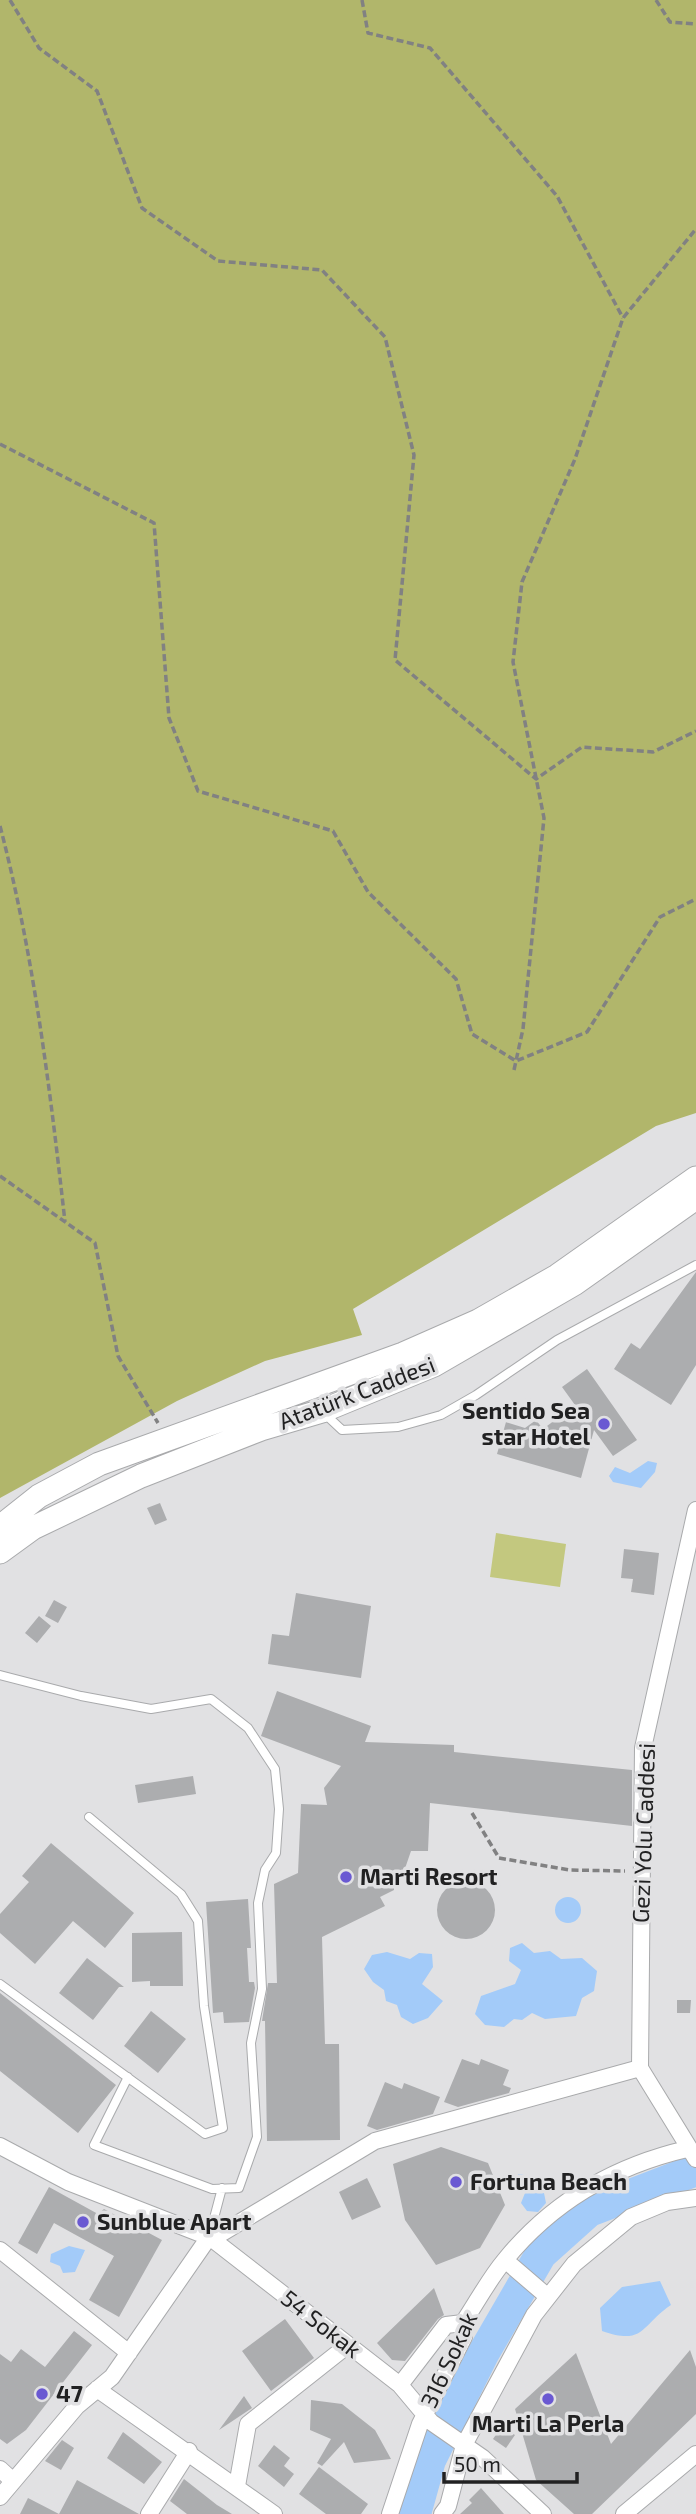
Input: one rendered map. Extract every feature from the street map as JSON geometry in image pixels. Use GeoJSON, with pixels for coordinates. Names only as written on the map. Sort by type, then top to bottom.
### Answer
{"type":"FeatureCollection","features":[{"type":"Feature","properties":{"kind":"street","name":"Atatürk Caddesi"},"geometry":{"type":"LineString","coordinates":[[0,1527],[39,1496],[99,1464],[403,1354],[478,1321],[557,1276],[696,1178]]}},
{"type":"Feature","properties":{"kind":"street","name":"Atatürk Caddesi"},"geometry":{"type":"LineString","coordinates":[[0,1552],[33,1528],[141,1476],[261,1429],[322,1411],[435,1365],[574,1284],[696,1198]]}},
{"type":"Feature","properties":{"kind":"street","name":"Gezi Yolu Caddesi"},"geometry":{"type":"LineString","coordinates":[[640,2068],[643,1748],[696,1510]]}},
{"type":"Feature","properties":{"kind":"street"},"geometry":{"type":"LineString","coordinates":[[0,2497],[77,2406],[112,2377],[210,2238],[375,2141],[640,2068],[692,2155]]}},
{"type":"Feature","properties":{"kind":"street","name":"54 Sokak"},"geometry":{"type":"LineString","coordinates":[[0,2146],[68,2182],[210,2238],[400,2385],[428,2418],[543,2514]]}},
{"type":"Feature","properties":{"kind":"street","name":"316 Sokak"},"geometry":{"type":"LineString","coordinates":[[390,2514],[464,2337],[463,2323],[509,2264],[567,2199],[606,2176],[650,2158],[692,2155]]}},
{"type":"Feature","properties":{"kind":"street"},"geometry":{"type":"LineString","coordinates":[[442,2514],[448,2506],[458,2442],[534,2315],[542,2292],[631,2217],[667,2202],[696,2198]]}},
{"type":"Feature","properties":{"kind":"street"},"geometry":{"type":"LineString","coordinates":[[0,2250],[130,2353]]}},
{"type":"Feature","properties":{"kind":"street"},"geometry":{"type":"LineString","coordinates":[[509,2264],[542,2292]]}},
{"type":"Feature","properties":{"kind":"street"},"geometry":{"type":"LineString","coordinates":[[400,2385],[446,2325],[463,2323]]}},
{"type":"Feature","properties":{"kind":"street"},"geometry":{"type":"LineString","coordinates":[[237,2486],[248,2424],[348,2345]]}},
{"type":"Feature","properties":{"kind":"street"},"geometry":{"type":"LineString","coordinates":[[97,2389],[189,2451],[274,2514]]}},
{"type":"Feature","properties":{"kind":"street"},"geometry":{"type":"LineString","coordinates":[[149,2514],[189,2451]]}},
{"type":"Feature","properties":{"kind":"street"},"geometry":{"type":"LineString","coordinates":[[624,2514],[696,2454]]}},
{"type":"Feature","properties":{"kind":"street"},"geometry":{"type":"LineString","coordinates":[[0,2469],[13,2481]]}},
{"type":"Feature","properties":{"kind":"lane"},"geometry":{"type":"LineString","coordinates":[[322,1411],[342,1430],[398,1427],[441,1415],[557,1340],[696,1265]]}},
{"type":"Feature","properties":{"kind":"lane"},"geometry":{"type":"LineString","coordinates":[[0,1675],[81,1696],[151,1709],[211,1699],[248,1728],[275,1769],[279,1809],[276,1853],[265,1870],[258,1903],[261,1989],[251,2043],[257,2137],[239,2188],[212,2189],[94,2145],[128,2077]]}},
{"type":"Feature","properties":{"kind":"lane"},"geometry":{"type":"LineString","coordinates":[[0,1984],[205,2134],[223,2128],[204,2006],[198,1921],[181,1894],[89,1817]]}},
{"type":"Feature","properties":{"kind":"lane"},"geometry":{"type":"LineString","coordinates":[[210,2238],[222,2188]]}},
{"type":"Feature","properties":{"kind":"path"},"geometry":{"type":"LineString","coordinates":[[10,0],[39,48],[97,91],[142,208],[218,261],[322,270],[385,337],[414,455],[394,660],[536,779]]}},
{"type":"Feature","properties":{"kind":"path"},"geometry":{"type":"LineString","coordinates":[[362,0],[368,33],[430,48],[557,196],[623,318]]}},
{"type":"Feature","properties":{"kind":"path"},"geometry":{"type":"LineString","coordinates":[[656,0],[670,22],[696,24]]}},
{"type":"Feature","properties":{"kind":"path"},"geometry":{"type":"LineString","coordinates":[[514,1070],[523,1029],[544,818],[513,662],[522,582],[575,459],[623,318],[696,229]]}},
{"type":"Feature","properties":{"kind":"path"},"geometry":{"type":"LineString","coordinates":[[0,444],[154,523],[169,718],[198,791],[333,831],[368,892],[456,979],[472,1034],[516,1061]]}},
{"type":"Feature","properties":{"kind":"path"},"geometry":{"type":"LineString","coordinates":[[536,779],[582,747],[653,752],[696,732]]}},
{"type":"Feature","properties":{"kind":"path"},"geometry":{"type":"LineString","coordinates":[[0,826],[19,898],[47,1065],[65,1222]]}},
{"type":"Feature","properties":{"kind":"path"},"geometry":{"type":"LineString","coordinates":[[516,1061],[587,1032],[660,917],[696,899]]}},
{"type":"Feature","properties":{"kind":"path"},"geometry":{"type":"LineString","coordinates":[[0,1177],[95,1243],[118,1356],[169,1439]]}},
{"type":"Feature","properties":{"kind":"path"},"geometry":{"type":"LineString","coordinates":[[472,1813],[499,1858],[510,1862],[538,1863],[570,1870],[642,1871]]}},
{"type":"Feature","properties":{"kind":"green space"},"geometry":{"type":"Polygon","coordinates":[[[0,0],[696,0],[696,1113],[656,1126],[353,1309],[362,1335],[265,1361],[177,1401],[0,1498],[0,0]]]}},
{"type":"Feature","properties":{"kind":"green space"},"geometry":{"type":"Polygon","coordinates":[[[496,1533],[566,1544],[560,1587],[490,1577],[496,1533]]]}},
{"type":"Feature","properties":{"kind":"water"},"geometry":{"type":"Polygon","coordinates":[[[648,1461],[657,1463],[655,1472],[641,1488],[613,1482],[609,1476],[615,1467],[630,1473],[648,1461]]]}},
{"type":"Feature","properties":{"kind":"water"},"geometry":{"type":"Polygon","coordinates":[[[568,1897],[577,1901],[581,1910],[577,1919],[568,1923],[559,1919],[555,1910],[559,1901],[568,1897]]]}},
{"type":"Feature","properties":{"kind":"water"},"geometry":{"type":"Polygon","coordinates":[[[522,1943],[534,1953],[550,1951],[561,1959],[582,1958],[597,1971],[594,1991],[582,1998],[576,2016],[545,2019],[532,2013],[522,2020],[514,2019],[504,2027],[485,2025],[475,2014],[481,1996],[515,1984],[521,1970],[509,1961],[510,1948],[522,1943]]]}},
{"type":"Feature","properties":{"kind":"water"},"geometry":{"type":"Polygon","coordinates":[[[387,1952],[410,1959],[419,1953],[432,1954],[433,1967],[422,1984],[443,2001],[428,2018],[413,2024],[401,2017],[397,2005],[386,2001],[384,1990],[373,1982],[364,1969],[372,1955],[387,1952]]]}},
{"type":"Feature","properties":{"kind":"water"},"geometry":{"type":"Polygon","coordinates":[[[518,2174],[530,2176],[544,2193],[546,2203],[538,2212],[527,2211],[521,2203],[525,2193],[516,2186],[518,2174]]]}},
{"type":"Feature","properties":{"kind":"water"},"geometry":{"type":"Polygon","coordinates":[[[69,2246],[85,2250],[75,2272],[63,2273],[60,2266],[50,2262],[51,2254],[69,2246]]]}},
{"type":"Feature","properties":{"kind":"water"},"geometry":{"type":"Polygon","coordinates":[[[660,2281],[671,2305],[641,2331],[627,2336],[602,2331],[600,2308],[622,2287],[660,2281]]]}},
{"type":"Feature","properties":{"kind":"building"},"geometry":{"type":"Polygon","coordinates":[[[696,1272],[696,1365],[671,1405],[614,1369],[631,1343],[640,1349],[696,1272]]]}},
{"type":"Feature","properties":{"kind":"building"},"geometry":{"type":"Polygon","coordinates":[[[587,1369],[637,1440],[613,1456],[594,1430],[581,1478],[497,1454],[506,1422],[525,1428],[536,1420],[543,1429],[575,1405],[562,1387],[587,1369]]]}},
{"type":"Feature","properties":{"kind":"building"},"geometry":{"type":"Polygon","coordinates":[[[160,1503],[167,1520],[155,1525],[147,1508],[160,1503]]]}},
{"type":"Feature","properties":{"kind":"building"},"geometry":{"type":"Polygon","coordinates":[[[624,1549],[659,1553],[654,1595],[631,1592],[633,1579],[621,1578],[624,1549]]]}},
{"type":"Feature","properties":{"kind":"building"},"geometry":{"type":"Polygon","coordinates":[[[296,1593],[371,1606],[361,1678],[268,1664],[272,1634],[289,1636],[296,1593]]]}},
{"type":"Feature","properties":{"kind":"building"},"geometry":{"type":"Polygon","coordinates":[[[54,1600],[67,1607],[58,1623],[45,1616],[54,1600]]]}},
{"type":"Feature","properties":{"kind":"building"},"geometry":{"type":"Polygon","coordinates":[[[39,1616],[51,1626],[37,1643],[25,1633],[39,1616]]]}},
{"type":"Feature","properties":{"kind":"building"},"geometry":{"type":"Polygon","coordinates":[[[277,1691],[371,1726],[365,1742],[454,1745],[454,1752],[632,1770],[632,1826],[430,1803],[428,1851],[411,1851],[400,1883],[394,1883],[394,1890],[380,1897],[385,1906],[322,1937],[325,2044],[339,2044],[340,2140],[267,2141],[265,2021],[262,2021],[268,1983],[277,1983],[274,1884],[298,1873],[301,1804],[327,1805],[324,1788],[341,1766],[261,1736],[277,1691]]]}},
{"type":"Feature","properties":{"kind":"building"},"geometry":{"type":"Polygon","coordinates":[[[193,1776],[196,1794],[138,1803],[135,1785],[193,1776]]]}},
{"type":"Feature","properties":{"kind":"building"},"geometry":{"type":"Polygon","coordinates":[[[51,1843],[134,1913],[105,1948],[73,1921],[35,1964],[0,1933],[0,1914],[29,1882],[22,1876],[51,1843]]]}},
{"type":"Feature","properties":{"kind":"building"},"geometry":{"type":"Polygon","coordinates":[[[460,1881],[472,1881],[487,1889],[495,1904],[495,1916],[487,1931],[472,1939],[460,1939],[445,1931],[437,1916],[437,1904],[445,1889],[460,1881]]]}},
{"type":"Feature","properties":{"kind":"building"},"geometry":{"type":"Polygon","coordinates":[[[248,1899],[251,1948],[247,1948],[249,1982],[254,1982],[255,1988],[249,2022],[224,2023],[223,2012],[213,2013],[206,1902],[248,1899]]]}},
{"type":"Feature","properties":{"kind":"building"},"geometry":{"type":"Polygon","coordinates":[[[182,1932],[183,1986],[150,1986],[150,1981],[132,1982],[132,1933],[182,1932]]]}},
{"type":"Feature","properties":{"kind":"building"},"geometry":{"type":"Polygon","coordinates":[[[87,1958],[124,1987],[119,1987],[93,2020],[59,1993],[87,1958]]]}},
{"type":"Feature","properties":{"kind":"building"},"geometry":{"type":"Polygon","coordinates":[[[0,1993],[116,2085],[78,2133],[0,2071],[0,1993]]]}},
{"type":"Feature","properties":{"kind":"building"},"geometry":{"type":"Polygon","coordinates":[[[677,2000],[691,2000],[690,2013],[677,2013],[677,2000]]]}},
{"type":"Feature","properties":{"kind":"building"},"geometry":{"type":"Polygon","coordinates":[[[151,2011],[186,2039],[158,2073],[124,2046],[151,2011]]]}},
{"type":"Feature","properties":{"kind":"building"},"geometry":{"type":"Polygon","coordinates":[[[462,2059],[479,2065],[481,2059],[509,2070],[503,2085],[511,2088],[509,2093],[458,2107],[444,2102],[462,2059]]]}},
{"type":"Feature","properties":{"kind":"building"},"geometry":{"type":"Polygon","coordinates":[[[385,2082],[402,2089],[404,2083],[440,2097],[433,2114],[377,2130],[367,2126],[385,2082]]]}},
{"type":"Feature","properties":{"kind":"building"},"geometry":{"type":"Polygon","coordinates":[[[441,2147],[488,2163],[505,2205],[480,2248],[436,2265],[405,2220],[393,2164],[441,2147]]]}},
{"type":"Feature","properties":{"kind":"building"},"geometry":{"type":"Polygon","coordinates":[[[367,2178],[381,2207],[352,2220],[339,2192],[367,2178]]]}},
{"type":"Feature","properties":{"kind":"building"},"geometry":{"type":"Polygon","coordinates":[[[49,2187],[98,2214],[104,2209],[162,2240],[119,2317],[89,2300],[114,2256],[54,2223],[37,2254],[18,2243],[49,2187]]]}},
{"type":"Feature","properties":{"kind":"building"},"geometry":{"type":"Polygon","coordinates":[[[434,2288],[444,2315],[405,2361],[392,2360],[377,2343],[434,2288]]]}},
{"type":"Feature","properties":{"kind":"building"},"geometry":{"type":"Polygon","coordinates":[[[285,2319],[314,2358],[271,2391],[242,2351],[285,2319]]]}},
{"type":"Feature","properties":{"kind":"building"},"geometry":{"type":"Polygon","coordinates":[[[74,2331],[92,2345],[26,2430],[7,2444],[0,2439],[0,2354],[11,2362],[21,2349],[45,2367],[74,2331]]]}},
{"type":"Feature","properties":{"kind":"building"},"geometry":{"type":"Polygon","coordinates":[[[690,2350],[696,2367],[696,2414],[592,2514],[574,2514],[536,2480],[515,2409],[576,2353],[611,2444],[690,2350]]]}},
{"type":"Feature","properties":{"kind":"building"},"geometry":{"type":"Polygon","coordinates":[[[244,2396],[252,2408],[219,2430],[244,2396]]]}},
{"type":"Feature","properties":{"kind":"building"},"geometry":{"type":"Polygon","coordinates":[[[311,2400],[342,2404],[375,2430],[391,2459],[354,2463],[344,2442],[322,2466],[317,2463],[331,2439],[310,2430],[311,2400]]]}},
{"type":"Feature","properties":{"kind":"building"},"geometry":{"type":"Polygon","coordinates":[[[502,2426],[515,2435],[506,2448],[493,2439],[502,2426]]]}},
{"type":"Feature","properties":{"kind":"building"},"geometry":{"type":"Polygon","coordinates":[[[123,2432],[162,2462],[144,2484],[107,2458],[123,2432]]]}},
{"type":"Feature","properties":{"kind":"building"},"geometry":{"type":"Polygon","coordinates":[[[62,2440],[74,2448],[61,2470],[45,2461],[62,2440]]]}},
{"type":"Feature","properties":{"kind":"building"},"geometry":{"type":"Polygon","coordinates":[[[274,2445],[290,2458],[284,2466],[294,2474],[284,2487],[258,2466],[274,2445]]]}},
{"type":"Feature","properties":{"kind":"building"},"geometry":{"type":"Polygon","coordinates":[[[319,2467],[368,2504],[361,2514],[326,2514],[299,2494],[319,2467]]]}},
{"type":"Feature","properties":{"kind":"building"},"geometry":{"type":"Polygon","coordinates":[[[184,2479],[232,2514],[187,2514],[170,2501],[184,2479]]]}},
{"type":"Feature","properties":{"kind":"building"},"geometry":{"type":"Polygon","coordinates":[[[77,2480],[139,2514],[59,2514],[77,2480]]]}},
{"type":"Feature","properties":{"kind":"building"},"geometry":{"type":"Polygon","coordinates":[[[481,2488],[504,2514],[460,2514],[472,2503],[469,2500],[481,2488]]]}},
{"type":"Feature","properties":{"kind":"building"},"geometry":{"type":"Polygon","coordinates":[[[28,2498],[59,2514],[20,2514],[28,2498]]]}},
{"type":"Feature","properties":{"kind":"waterway"},"geometry":{"type":"LineString","coordinates":[[415,2514],[430,2460],[483,2354],[541,2254],[589,2211],[696,2170]]}},
{"type":"Feature","properties":{"kind":"place","name":"Sentido Sea star Hotel"},"geometry":{"type":"Point","coordinates":[604,1424]}},
{"type":"Feature","properties":{"kind":"place","name":"Marti Resort"},"geometry":{"type":"Point","coordinates":[346,1877]}},
{"type":"Feature","properties":{"kind":"place","name":"Fortuna Beach"},"geometry":{"type":"Point","coordinates":[456,2182]}},
{"type":"Feature","properties":{"kind":"place","name":"Sunblue Apart"},"geometry":{"type":"Point","coordinates":[83,2222]}},
{"type":"Feature","properties":{"kind":"place","name":"47"},"geometry":{"type":"Point","coordinates":[42,2394]}},
{"type":"Feature","properties":{"kind":"place","name":"Marti La Perla"},"geometry":{"type":"Point","coordinates":[548,2399]}}]}
